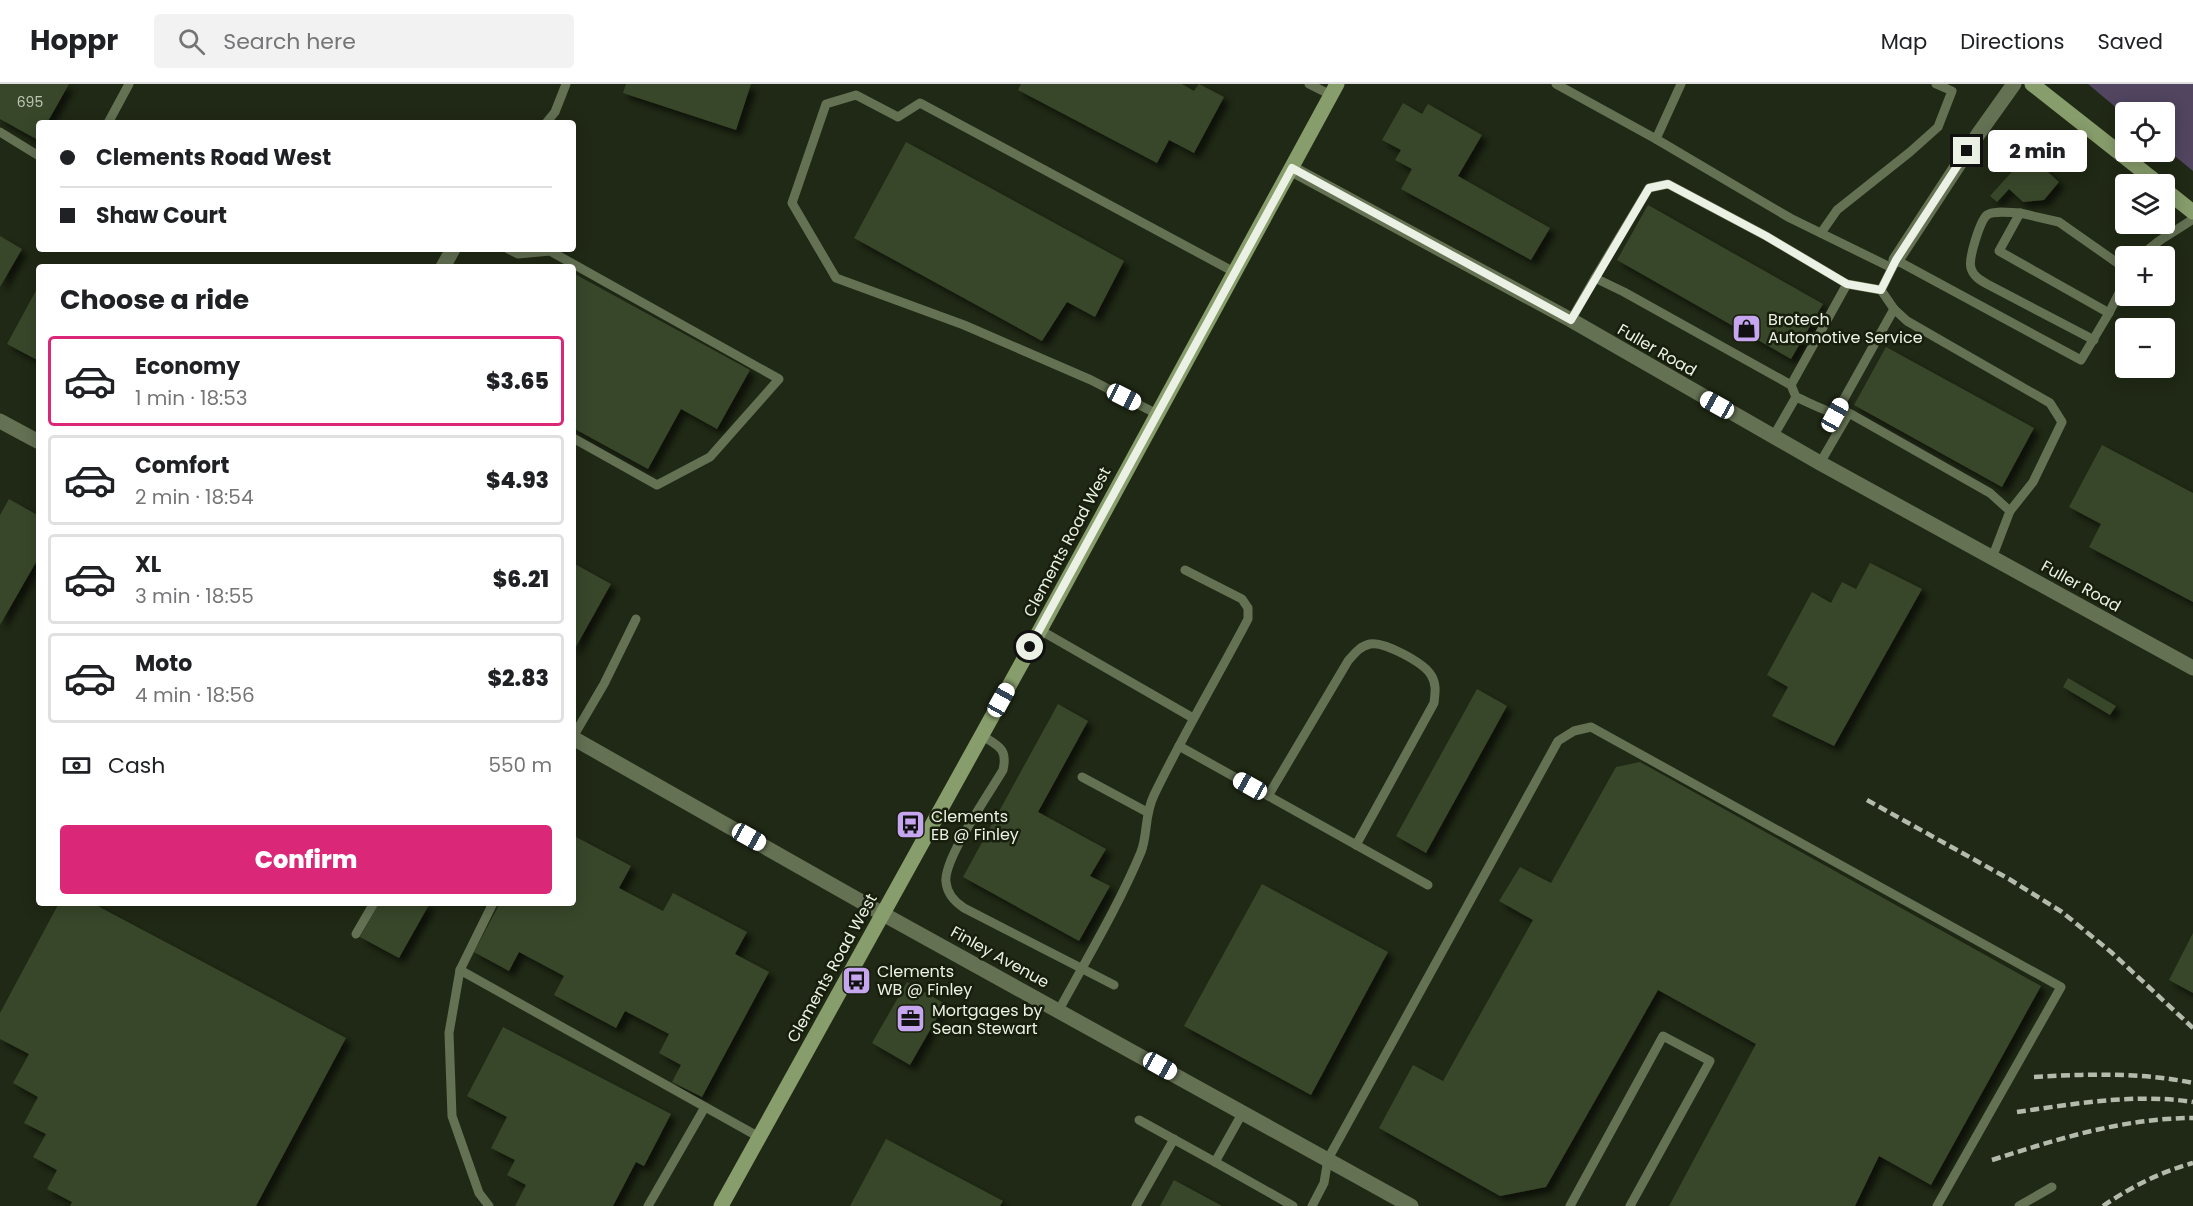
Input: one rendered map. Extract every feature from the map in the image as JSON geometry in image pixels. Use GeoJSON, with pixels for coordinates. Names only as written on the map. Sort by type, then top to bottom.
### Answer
{"type":"FeatureCollection","features":[{"type":"Feature","properties":{"kind":"street"},"geometry":{"type":"LineString","coordinates":[[1894,264],[1979,133],[2014,84]]}},
{"type":"Feature","properties":{"kind":"street"},"geometry":{"type":"LineString","coordinates":[[2031,84],[2146,174]]}},
{"type":"Feature","properties":{"kind":"street","name":"Clements Road West"},"geometry":{"type":"LineString","coordinates":[[721,1206],[1236,273],[1334,89]]}},
{"type":"Feature","properties":{"kind":"street","name":"Fuller Road"},"geometry":{"type":"LineString","coordinates":[[1292,168],[1571,320],[1821,463],[2193,668]]}},
{"type":"Feature","properties":{"kind":"street"},"geometry":{"type":"LineString","coordinates":[[2175,198],[2193,212]]}},
{"type":"Feature","properties":{"kind":"street"},"geometry":{"type":"LineString","coordinates":[[0,421],[36,440]]}},
{"type":"Feature","properties":{"kind":"street","name":"Finley Avenue"},"geometry":{"type":"LineString","coordinates":[[576,740],[883,914],[1328,1159],[1406,1205]]}},
{"type":"Feature","properties":{"kind":"lane"},"geometry":{"type":"LineString","coordinates":[[110,120],[129,84]]}},
{"type":"Feature","properties":{"kind":"lane"},"geometry":{"type":"LineString","coordinates":[[548,120],[555,112],[566,84]]}},
{"type":"Feature","properties":{"kind":"lane"},"geometry":{"type":"LineString","coordinates":[[1309,84],[1334,89]]}},
{"type":"Feature","properties":{"kind":"lane"},"geometry":{"type":"LineString","coordinates":[[1556,84],[1656,139],[1790,218],[1894,264],[2081,360],[2115,301]]}},
{"type":"Feature","properties":{"kind":"lane"},"geometry":{"type":"LineString","coordinates":[[1656,139],[1681,84]]}},
{"type":"Feature","properties":{"kind":"lane"},"geometry":{"type":"LineString","coordinates":[[1821,233],[1837,210],[1938,127],[1952,91],[1936,84]]}},
{"type":"Feature","properties":{"kind":"lane"},"geometry":{"type":"LineString","coordinates":[[1157,414],[1091,380],[964,325],[836,278],[792,203],[826,104],[856,94],[898,117],[920,103],[1236,273]]}},
{"type":"Feature","properties":{"kind":"lane"},"geometry":{"type":"LineString","coordinates":[[0,132],[36,154]]}},
{"type":"Feature","properties":{"kind":"lane"},"geometry":{"type":"LineString","coordinates":[[1571,320],[1649,188],[1668,184],[1766,236],[1847,284],[1881,290],[1894,309],[1907,321],[2050,403],[2062,422],[2033,482],[2010,511],[1992,558]]}},
{"type":"Feature","properties":{"kind":"lane"},"geometry":{"type":"LineString","coordinates":[[2094,339],[1987,284],[1972,273],[1970,265],[1972,253],[1986,215],[2020,213],[2059,222],[2115,261]]}},
{"type":"Feature","properties":{"kind":"lane"},"geometry":{"type":"LineString","coordinates":[[2020,213],[1999,251],[2109,313]]}},
{"type":"Feature","properties":{"kind":"lane"},"geometry":{"type":"LineString","coordinates":[[2150,246],[2193,219]]}},
{"type":"Feature","properties":{"kind":"lane"},"geometry":{"type":"LineString","coordinates":[[514,252],[518,254],[539,252]]}},
{"type":"Feature","properties":{"kind":"lane"},"geometry":{"type":"LineString","coordinates":[[552,252],[573,264]]}},
{"type":"Feature","properties":{"kind":"lane"},"geometry":{"type":"LineString","coordinates":[[1881,290],[1894,264]]}},
{"type":"Feature","properties":{"kind":"lane"},"geometry":{"type":"LineString","coordinates":[[576,266],[779,379],[710,457],[657,485],[576,440]]}},
{"type":"Feature","properties":{"kind":"lane"},"geometry":{"type":"LineString","coordinates":[[1594,278],[1624,292],[1791,385],[1796,397],[1835,415],[1849,413],[1990,493],[2010,511]]}},
{"type":"Feature","properties":{"kind":"lane"},"geometry":{"type":"LineString","coordinates":[[1791,385],[1847,284]]}},
{"type":"Feature","properties":{"kind":"lane"},"geometry":{"type":"LineString","coordinates":[[1835,415],[1894,309]]}},
{"type":"Feature","properties":{"kind":"lane"},"geometry":{"type":"LineString","coordinates":[[1773,436],[1796,397]]}},
{"type":"Feature","properties":{"kind":"lane"},"geometry":{"type":"LineString","coordinates":[[1821,463],[1849,413]]}},
{"type":"Feature","properties":{"kind":"lane"},"geometry":{"type":"LineString","coordinates":[[1059,1010],[1128,882],[1143,847],[1147,812],[1193,718],[1248,619],[1248,608],[1242,599],[1185,570]]}},
{"type":"Feature","properties":{"kind":"lane"},"geometry":{"type":"LineString","coordinates":[[576,733],[604,684],[636,619]]}},
{"type":"Feature","properties":{"kind":"lane"},"geometry":{"type":"LineString","coordinates":[[1040,630],[1193,718]]}},
{"type":"Feature","properties":{"kind":"lane"},"geometry":{"type":"LineString","coordinates":[[1268,796],[1348,661],[1357,650],[1367,644],[1379,643],[1393,649],[1423,666],[1431,676],[1436,690],[1434,703],[1356,845]]}},
{"type":"Feature","properties":{"kind":"lane"},"geometry":{"type":"LineString","coordinates":[[1311,1206],[1324,1183],[1328,1159],[1557,741],[1574,731],[1591,727],[2061,987],[1937,1206]]}},
{"type":"Feature","properties":{"kind":"lane"},"geometry":{"type":"LineString","coordinates":[[981,735],[998,746],[1005,755],[1005,761],[1003,770],[956,849],[945,881],[948,891],[954,901],[964,908],[1114,985]]}},
{"type":"Feature","properties":{"kind":"lane"},"geometry":{"type":"LineString","coordinates":[[1179,746],[1428,885]]}},
{"type":"Feature","properties":{"kind":"lane"},"geometry":{"type":"LineString","coordinates":[[1082,777],[1147,812]]}},
{"type":"Feature","properties":{"kind":"lane"},"geometry":{"type":"LineString","coordinates":[[356,934],[372,906]]}},
{"type":"Feature","properties":{"kind":"lane"},"geometry":{"type":"LineString","coordinates":[[489,1206],[480,1193],[452,1116],[449,1034],[460,970],[492,906]]}},
{"type":"Feature","properties":{"kind":"lane"},"geometry":{"type":"LineString","coordinates":[[460,970],[759,1137]]}},
{"type":"Feature","properties":{"kind":"lane"},"geometry":{"type":"LineString","coordinates":[[1570,1206],[1663,1036],[1710,1061],[1630,1206]]}},
{"type":"Feature","properties":{"kind":"lane"},"geometry":{"type":"LineString","coordinates":[[648,1206],[705,1107]]}},
{"type":"Feature","properties":{"kind":"lane"},"geometry":{"type":"LineString","coordinates":[[1215,1162],[1243,1112]]}},
{"type":"Feature","properties":{"kind":"lane"},"geometry":{"type":"LineString","coordinates":[[1139,1120],[1293,1206]]}},
{"type":"Feature","properties":{"kind":"lane"},"geometry":{"type":"LineString","coordinates":[[1136,1206],[1174,1139]]}},
{"type":"Feature","properties":{"kind":"lane"},"geometry":{"type":"LineString","coordinates":[[2019,1206],[2052,1187]]}},
{"type":"Feature","properties":{"kind":"shaded area"},"geometry":{"type":"Polygon","coordinates":[[[2088,84],[2193,84],[2193,171],[2175,156],[2175,102],[2115,102],[2115,107],[2088,84]]]}},
{"type":"Feature","properties":{"kind":"building"},"geometry":{"type":"Polygon","coordinates":[[[0,84],[69,84],[49,120],[36,120],[36,139],[0,119],[0,84]]]}},
{"type":"Feature","properties":{"kind":"building"},"geometry":{"type":"Polygon","coordinates":[[[626,84],[751,84],[736,130],[623,93],[626,84]]]}},
{"type":"Feature","properties":{"kind":"building"},"geometry":{"type":"Polygon","coordinates":[[[1021,84],[1182,84],[1194,91],[1199,84],[1224,97],[1194,153],[1169,140],[1157,163],[1018,90],[1021,84]]]}},
{"type":"Feature","properties":{"kind":"building"},"geometry":{"type":"Polygon","coordinates":[[[1403,103],[1422,114],[1428,104],[1482,135],[1458,176],[1550,228],[1531,260],[1401,189],[1412,169],[1395,160],[1401,150],[1382,140],[1403,103]]]}},
{"type":"Feature","properties":{"kind":"building"},"geometry":{"type":"Polygon","coordinates":[[[906,142],[1124,261],[1095,317],[1067,302],[1042,341],[854,238],[906,142]]]}},
{"type":"Feature","properties":{"kind":"building"},"geometry":{"type":"Polygon","coordinates":[[[2028,154],[2059,182],[2044,200],[2023,202],[2009,189],[1997,202],[1990,196],[2028,154]]]}},
{"type":"Feature","properties":{"kind":"building"},"geometry":{"type":"Polygon","coordinates":[[[1648,205],[1823,304],[1791,359],[1617,260],[1648,205]]]}},
{"type":"Feature","properties":{"kind":"building"},"geometry":{"type":"Polygon","coordinates":[[[0,236],[22,249],[0,287],[0,236]]]}},
{"type":"Feature","properties":{"kind":"building"},"geometry":{"type":"Polygon","coordinates":[[[576,275],[750,370],[717,429],[681,409],[648,469],[576,430],[576,275]]]}},
{"type":"Feature","properties":{"kind":"building"},"geometry":{"type":"Polygon","coordinates":[[[36,291],[36,359],[7,344],[36,291]]]}},
{"type":"Feature","properties":{"kind":"building"},"geometry":{"type":"Polygon","coordinates":[[[1886,347],[2034,428],[2002,487],[1854,405],[1886,347]]]}},
{"type":"Feature","properties":{"kind":"building"},"geometry":{"type":"Polygon","coordinates":[[[2102,445],[2193,493],[2193,602],[2089,547],[2101,524],[2069,507],[2102,445]]]}},
{"type":"Feature","properties":{"kind":"building"},"geometry":{"type":"Polygon","coordinates":[[[9,499],[36,514],[36,562],[0,625],[0,515],[9,499]]]}},
{"type":"Feature","properties":{"kind":"building"},"geometry":{"type":"Polygon","coordinates":[[[1870,563],[1922,589],[1834,746],[1772,716],[1788,687],[1767,675],[1812,592],[1831,603],[1842,582],[1856,589],[1870,563]]]}},
{"type":"Feature","properties":{"kind":"building"},"geometry":{"type":"Polygon","coordinates":[[[576,565],[611,584],[576,647],[576,565]]]}},
{"type":"Feature","properties":{"kind":"building"},"geometry":{"type":"Polygon","coordinates":[[[2068,678],[2116,706],[2110,715],[2063,687],[2068,678]]]}},
{"type":"Feature","properties":{"kind":"building"},"geometry":{"type":"Polygon","coordinates":[[[1477,689],[1507,706],[1426,853],[1396,836],[1477,689]]]}},
{"type":"Feature","properties":{"kind":"building"},"geometry":{"type":"Polygon","coordinates":[[[1058,704],[1088,721],[1038,812],[1106,849],[1090,876],[1110,886],[1079,941],[963,877],[1058,704]]]}},
{"type":"Feature","properties":{"kind":"building"},"geometry":{"type":"Polygon","coordinates":[[[1640,762],[2041,986],[1931,1185],[1879,1156],[1855,1206],[1669,1206],[1756,1044],[1658,990],[1546,1187],[1500,1196],[1379,1128],[1413,1065],[1443,1081],[1533,920],[1499,901],[1520,867],[1551,883],[1616,767],[1640,762]]]}},
{"type":"Feature","properties":{"kind":"building"},"geometry":{"type":"Polygon","coordinates":[[[576,837],[631,866],[619,888],[663,911],[673,893],[747,932],[735,954],[769,972],[702,1097],[672,1082],[681,1065],[659,1053],[669,1034],[625,1011],[616,1028],[554,995],[564,976],[519,952],[509,971],[474,952],[498,906],[576,906],[576,837]]]}},
{"type":"Feature","properties":{"kind":"building"},"geometry":{"type":"Polygon","coordinates":[[[1262,884],[1388,952],[1311,1095],[1184,1026],[1262,884]]]}},
{"type":"Feature","properties":{"kind":"building"},"geometry":{"type":"Polygon","coordinates":[[[57,906],[98,906],[346,1038],[256,1206],[70,1206],[72,1202],[47,1189],[57,1170],[33,1157],[46,1134],[24,1123],[38,1097],[13,1083],[29,1054],[0,1039],[0,1013],[57,906]]]}},
{"type":"Feature","properties":{"kind":"building"},"geometry":{"type":"Polygon","coordinates":[[[377,906],[428,906],[399,958],[360,937],[377,906]]]}},
{"type":"Feature","properties":{"kind":"building"},"geometry":{"type":"Polygon","coordinates":[[[2193,933],[2193,993],[2169,980],[2193,933]]]}},
{"type":"Feature","properties":{"kind":"building"},"geometry":{"type":"Polygon","coordinates":[[[907,982],[945,1004],[910,1065],[872,1043],[907,982]]]}},
{"type":"Feature","properties":{"kind":"building"},"geometry":{"type":"Polygon","coordinates":[[[503,1027],[671,1114],[644,1166],[636,1162],[613,1206],[515,1206],[526,1185],[507,1175],[515,1160],[491,1148],[507,1117],[467,1096],[503,1027]]]}},
{"type":"Feature","properties":{"kind":"building"},"geometry":{"type":"Polygon","coordinates":[[[886,1139],[1003,1201],[1000,1206],[850,1206],[886,1139]]]}},
{"type":"Feature","properties":{"kind":"building"},"geometry":{"type":"Polygon","coordinates":[[[1174,1180],[1222,1206],[1160,1206],[1174,1180]]]}},
{"type":"Feature","properties":{"kind":"railway"},"geometry":{"type":"LineString","coordinates":[[1867,800],[2009,879],[2062,912],[2111,952],[2193,1028]]}},
{"type":"Feature","properties":{"kind":"railway"},"geometry":{"type":"LineString","coordinates":[[2034,1077],[2134,1075],[2193,1083]]}},
{"type":"Feature","properties":{"kind":"railway"},"geometry":{"type":"LineString","coordinates":[[2017,1112],[2127,1099],[2193,1102]]}},
{"type":"Feature","properties":{"kind":"railway"},"geometry":{"type":"LineString","coordinates":[[1992,1160],[2091,1131],[2141,1122],[2193,1118]]}},
{"type":"Feature","properties":{"kind":"railway"},"geometry":{"type":"LineString","coordinates":[[2103,1206],[2146,1181],[2193,1163]]}},
{"type":"Feature","properties":{"kind":"place","name":"Brotech Automotive Service"},"geometry":{"type":"Point","coordinates":[1747,328]}},
{"type":"Feature","properties":{"kind":"place","name":"Clements EB @ Finley"},"geometry":{"type":"Point","coordinates":[910,825]}},
{"type":"Feature","properties":{"kind":"place","name":"Clements WB @ Finley"},"geometry":{"type":"Point","coordinates":[856,980]}},
{"type":"Feature","properties":{"kind":"place","name":"Mortgages by Sean Stewart"},"geometry":{"type":"Point","coordinates":[911,1019]}},
{"type":"Feature","properties":{"kind":"route"},"geometry":{"type":"LineString","coordinates":[[1030,647],[1292,168],[1571,320],[1649,188],[1668,184],[1766,236],[1847,284],[1881,290],[1896,260],[1967,151]]}}]}
